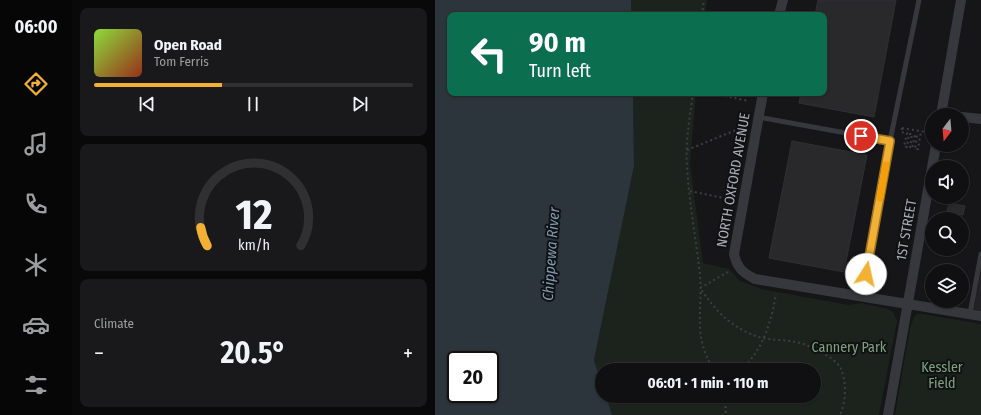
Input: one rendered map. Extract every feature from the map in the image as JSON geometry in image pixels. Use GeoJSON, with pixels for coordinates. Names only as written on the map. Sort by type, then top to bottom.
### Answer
{"type":"FeatureCollection","features":[{"type":"Feature","properties":{"kind":"street"},"geometry":{"type":"LineString","coordinates":[[780,12],[783,0]]}},
{"type":"Feature","properties":{"kind":"street"},"geometry":{"type":"LineString","coordinates":[[946,108],[961,0]]}},
{"type":"Feature","properties":{"kind":"street","name":"NORTH OXFORD AVENUE"},"geometry":{"type":"LineString","coordinates":[[762,96],[734,254],[736,264],[740,270],[755,279],[907,304]]}},
{"type":"Feature","properties":{"kind":"street"},"geometry":{"type":"LineString","coordinates":[[969,117],[981,119]]}},
{"type":"Feature","properties":{"kind":"street","name":"1ST STREET"},"geometry":{"type":"LineString","coordinates":[[888,415],[935,152]]}},
{"type":"Feature","properties":{"kind":"street"},"geometry":{"type":"LineString","coordinates":[[907,304],[981,316]]}},
{"type":"Feature","properties":{"kind":"lane"},"geometry":{"type":"LineString","coordinates":[[866,274],[890,141],[919,0]]}},
{"type":"Feature","properties":{"kind":"lane"},"geometry":{"type":"LineString","coordinates":[[758,117],[890,141]]}},
{"type":"Feature","properties":{"kind":"lane"},"geometry":{"type":"LineString","coordinates":[[970,314],[981,254]]}},
{"type":"Feature","properties":{"kind":"path"},"geometry":{"type":"LineString","coordinates":[[702,12],[704,0]]}},
{"type":"Feature","properties":{"kind":"path"},"geometry":{"type":"LineString","coordinates":[[693,96],[688,130],[686,165],[700,277],[700,336],[703,348],[710,363]]}},
{"type":"Feature","properties":{"kind":"path"},"geometry":{"type":"LineString","coordinates":[[725,96],[749,101]]}},
{"type":"Feature","properties":{"kind":"path"},"geometry":{"type":"LineString","coordinates":[[902,128],[901,132],[907,133],[904,146],[907,147],[909,134],[912,134],[910,148],[912,148],[915,135],[917,135],[915,148],[917,149],[921,131]]}},
{"type":"Feature","properties":{"kind":"path"},"geometry":{"type":"LineString","coordinates":[[906,128],[925,132]]}},
{"type":"Feature","properties":{"kind":"path"},"geometry":{"type":"LineString","coordinates":[[687,150],[736,130]]}},
{"type":"Feature","properties":{"kind":"path"},"geometry":{"type":"LineString","coordinates":[[690,191],[724,198]]}},
{"type":"Feature","properties":{"kind":"path"},"geometry":{"type":"LineString","coordinates":[[700,288],[728,272]]}},
{"type":"Feature","properties":{"kind":"path"},"geometry":{"type":"LineString","coordinates":[[700,288],[712,306],[736,327],[764,339],[797,342],[813,348],[827,356],[840,367],[845,382],[844,399],[840,415]]}},
{"type":"Feature","properties":{"kind":"path"},"geometry":{"type":"LineString","coordinates":[[747,363],[764,339],[772,318],[776,294]]}},
{"type":"Feature","properties":{"kind":"path"},"geometry":{"type":"LineString","coordinates":[[725,403],[726,415]]}},
{"type":"Feature","properties":{"kind":"shaded area"},"geometry":{"type":"Polygon","coordinates":[[[981,269],[981,311],[974,309],[981,269]]]}},
{"type":"Feature","properties":{"kind":"green space"},"geometry":{"type":"Polygon","coordinates":[[[631,0],[707,0],[705,12],[631,12],[631,0]]]}},
{"type":"Feature","properties":{"kind":"green space","name":"Cannery Park"},"geometry":{"type":"Polygon","coordinates":[[[633,96],[696,96],[690,163],[703,263],[729,269],[739,280],[761,289],[849,305],[861,303],[888,309],[893,312],[897,321],[879,415],[612,415],[608,403],[821,403],[821,363],[595,363],[594,360],[634,166],[633,96]]]}},
{"type":"Feature","properties":{"kind":"green space","name":"Kessler Field"},"geometry":{"type":"Polygon","coordinates":[[[917,314],[981,324],[981,415],[895,415],[910,328],[914,317],[917,314]]]}},
{"type":"Feature","properties":{"kind":"water","name":"Chippewa River"},"geometry":{"type":"Polygon","coordinates":[[[435,0],[631,0],[631,12],[447,12],[447,96],[633,96],[634,166],[594,360],[595,403],[608,403],[612,415],[435,415],[435,0]]]}},
{"type":"Feature","properties":{"kind":"building"},"geometry":{"type":"Polygon","coordinates":[[[818,0],[896,0],[874,117],[799,103],[800,96],[827,96],[827,12],[816,12],[818,0]]]}},
{"type":"Feature","properties":{"kind":"building"},"geometry":{"type":"Polygon","coordinates":[[[792,141],[867,155],[844,272],[769,258],[792,141]]]}},
{"type":"Feature","properties":{"kind":"building"},"geometry":{"type":"Polygon","coordinates":[[[949,204],[965,206],[964,212],[947,212],[949,204]]]}},
{"type":"Feature","properties":{"kind":"slow traffic"},"geometry":{"type":"LineString","coordinates":[[880,198],[886,165]]}},
{"type":"Feature","properties":{"kind":"route"},"geometry":{"type":"LineString","coordinates":[[861,136],[890,141],[866,274]]}}]}
